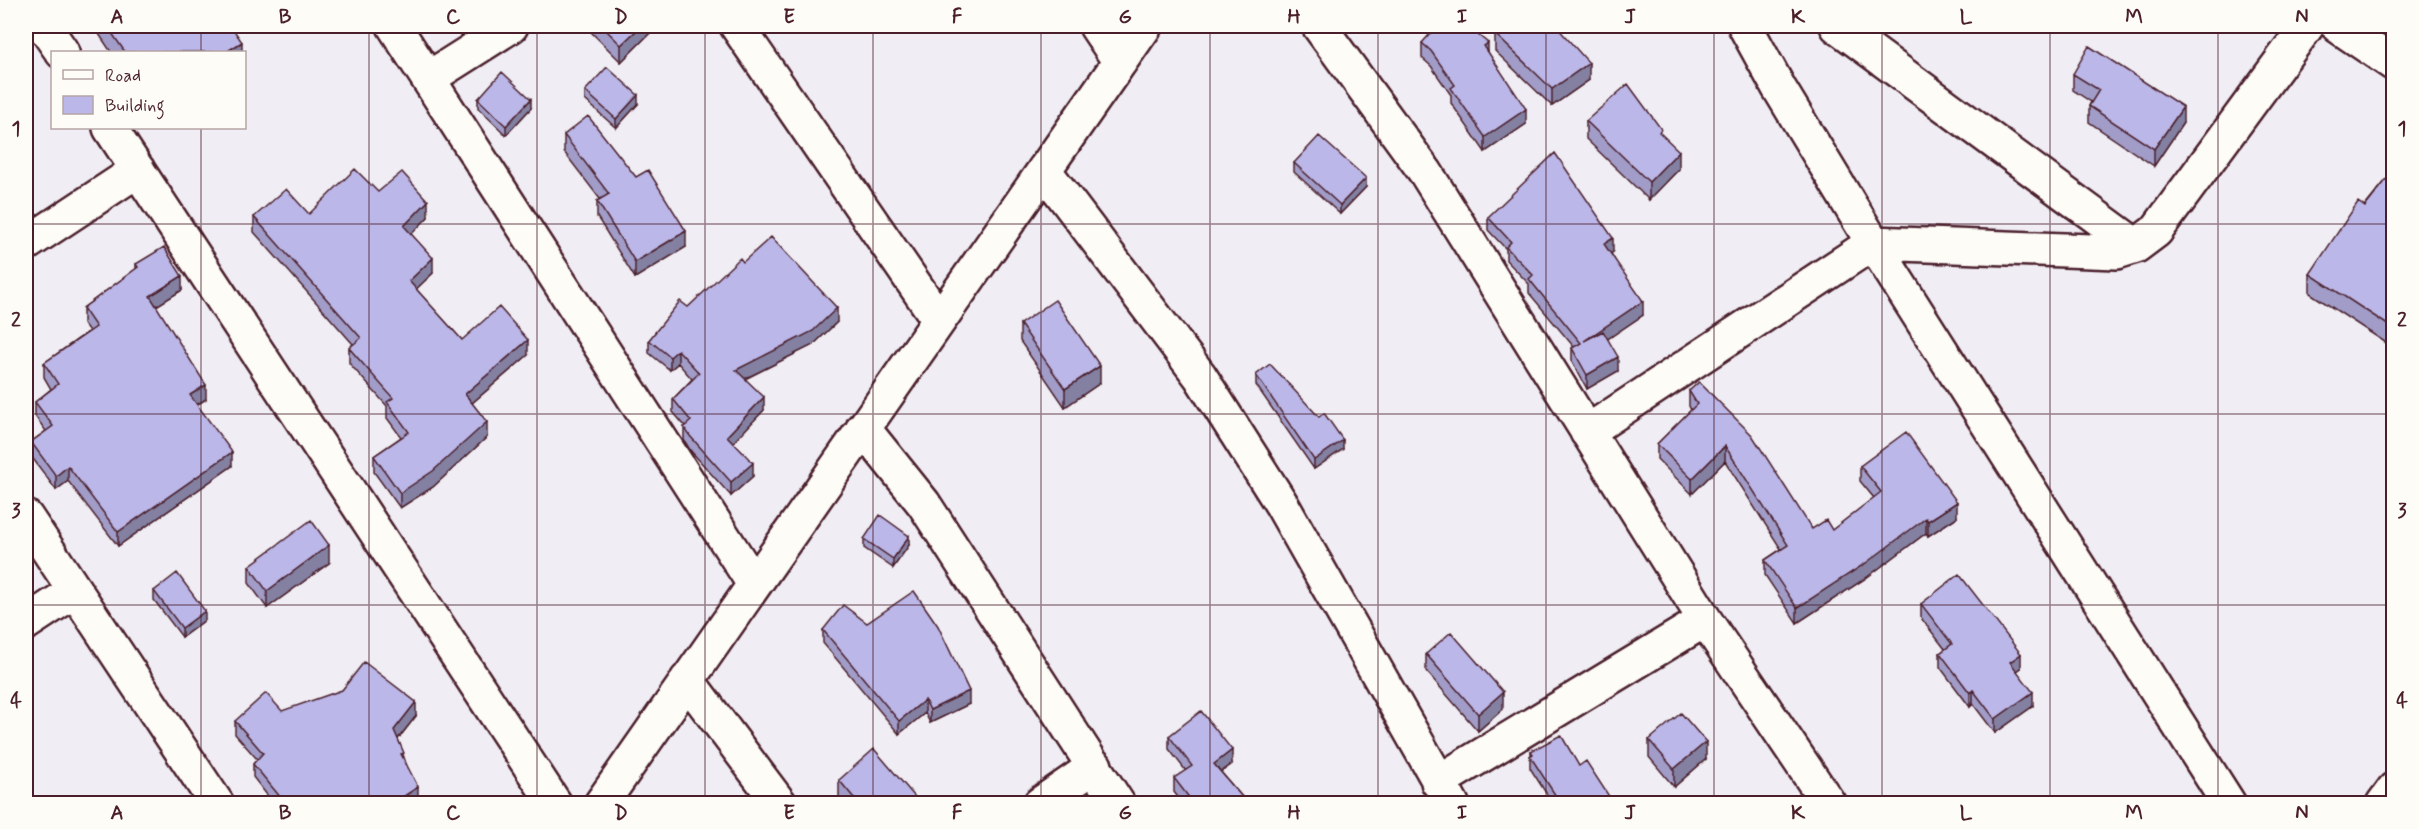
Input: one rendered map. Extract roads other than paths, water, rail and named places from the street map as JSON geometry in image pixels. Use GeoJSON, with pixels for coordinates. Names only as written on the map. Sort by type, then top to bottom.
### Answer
{"type":"FeatureCollection","features":[{"type":"Feature","properties":{"kind":"street"},"geometry":{"type":"LineString","coordinates":[[44,26],[61,51]]}},
{"type":"Feature","properties":{"kind":"street"},"geometry":{"type":"LineString","coordinates":[[394,26],[754,584]]}},
{"type":"Feature","properties":{"kind":"street"},"geometry":{"type":"LineString","coordinates":[[429,78],[511,26]]}},
{"type":"Feature","properties":{"kind":"street"},"geometry":{"type":"LineString","coordinates":[[737,26],[939,320]]}},
{"type":"Feature","properties":{"kind":"street"},"geometry":{"type":"LineString","coordinates":[[1096,26],[1120,62]]}},
{"type":"Feature","properties":{"kind":"street"},"geometry":{"type":"LineString","coordinates":[[601,804],[1145,26]]}},
{"type":"Feature","properties":{"kind":"street"},"geometry":{"type":"LineString","coordinates":[[1319,26],[1426,173],[1704,620],[1829,804]]}},
{"type":"Feature","properties":{"kind":"street"},"geometry":{"type":"LineString","coordinates":[[1745,26],[1779,88],[1873,243],[2229,804]]}},
{"type":"Feature","properties":{"kind":"street"},"geometry":{"type":"LineString","coordinates":[[1837,26],[2136,246]]}},
{"type":"Feature","properties":{"kind":"street"},"geometry":{"type":"LineString","coordinates":[[1587,432],[1873,243],[2117,252],[2136,246],[2156,231],[2307,26]]}},
{"type":"Feature","properties":{"kind":"street"},"geometry":{"type":"LineString","coordinates":[[2338,26],[2394,64]]}},
{"type":"Feature","properties":{"kind":"street"},"geometry":{"type":"LineString","coordinates":[[111,129],[555,804]]}},
{"type":"Feature","properties":{"kind":"street"},"geometry":{"type":"LineString","coordinates":[[26,244],[138,170]]}},
{"type":"Feature","properties":{"kind":"street"},"geometry":{"type":"LineString","coordinates":[[1044,170],[1200,376],[1282,505],[1445,793],[1704,620]]}},
{"type":"Feature","properties":{"kind":"street"},"geometry":{"type":"LineString","coordinates":[[863,428],[924,504],[1118,804]]}},
{"type":"Feature","properties":{"kind":"street"},"geometry":{"type":"LineString","coordinates":[[26,517],[73,592],[217,804]]}},
{"type":"Feature","properties":{"kind":"street"},"geometry":{"type":"LineString","coordinates":[[26,623],[73,592]]}},
{"type":"Feature","properties":{"kind":"street"},"geometry":{"type":"LineString","coordinates":[[687,680],[780,804]]}},
{"type":"Feature","properties":{"kind":"street"},"geometry":{"type":"LineString","coordinates":[[1040,804],[1095,766]]}},
{"type":"Feature","properties":{"kind":"street"},"geometry":{"type":"LineString","coordinates":[[2383,804],[2394,789]]}}]}
